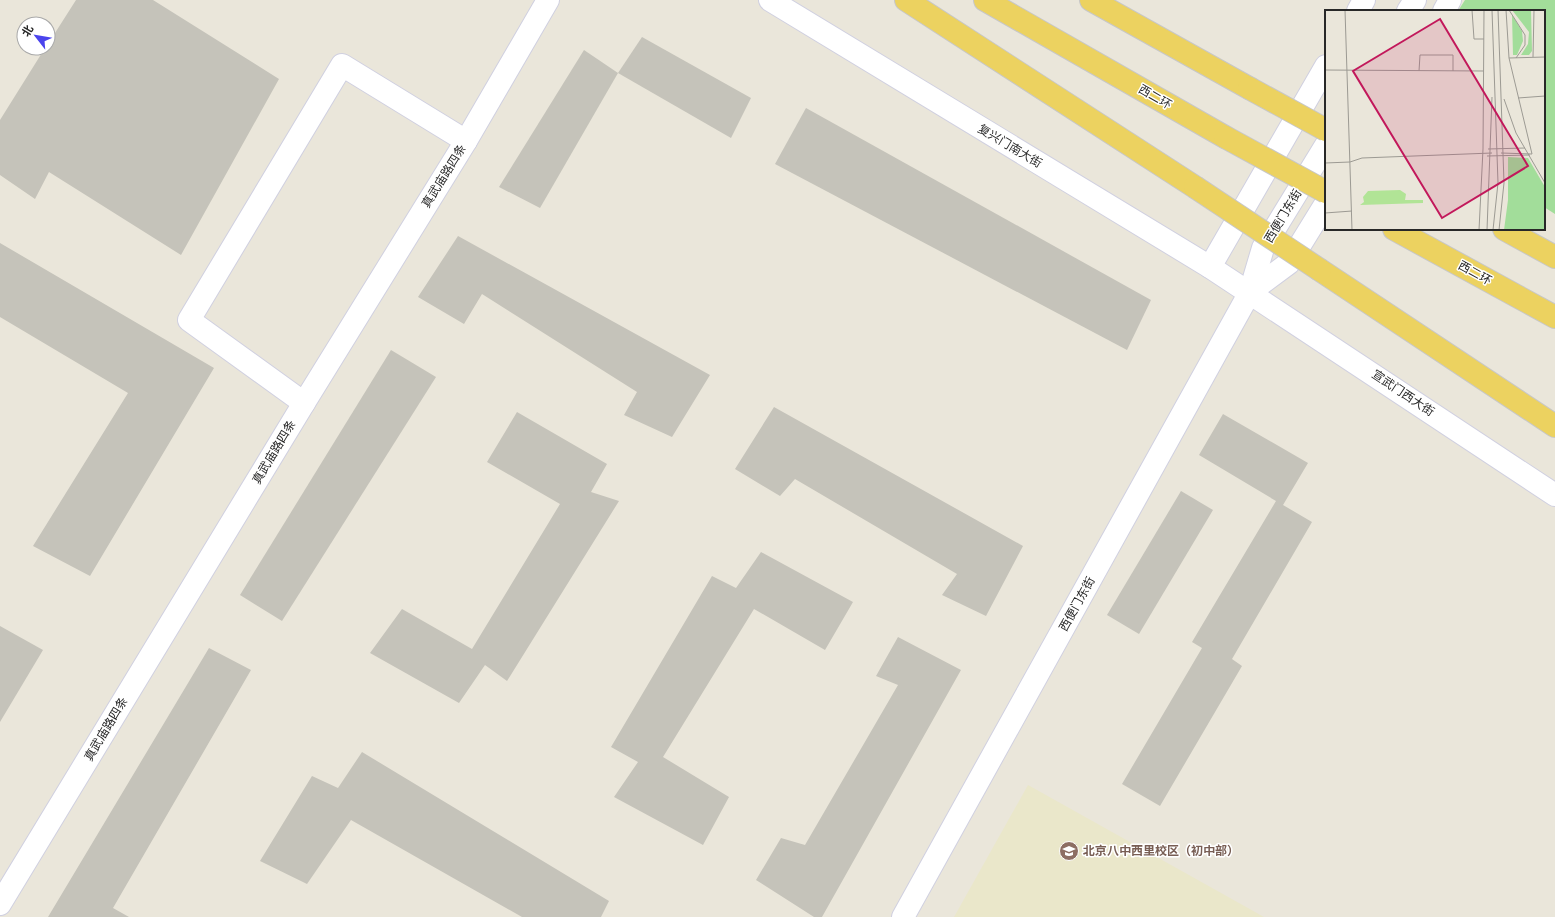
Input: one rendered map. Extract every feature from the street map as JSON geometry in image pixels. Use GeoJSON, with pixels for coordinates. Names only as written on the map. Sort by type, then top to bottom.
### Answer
{"type":"FeatureCollection","features":[{"type":"Feature","properties":{"kind":"highway"},"geometry":{"type":"LineString","coordinates":[[906,0],[1195,187],[1555,426]]}},
{"type":"Feature","properties":{"kind":"highway","name":"西二环"},"geometry":{"type":"LineString","coordinates":[[984,0],[1325,191]]}},
{"type":"Feature","properties":{"kind":"highway"},"geometry":{"type":"LineString","coordinates":[[1091,0],[1325,129]]}},
{"type":"Feature","properties":{"kind":"highway","name":"西二环"},"geometry":{"type":"LineString","coordinates":[[1396,230],[1555,318]]}},
{"type":"Feature","properties":{"kind":"highway"},"geometry":{"type":"LineString","coordinates":[[1506,230],[1555,257]]}},
{"type":"Feature","properties":{"kind":"street","name":"真武庙路四条"},"geometry":{"type":"LineString","coordinates":[[0,904],[304,403],[466,141],[548,0]]}},
{"type":"Feature","properties":{"kind":"street","name":"复兴门南大街"},"geometry":{"type":"LineString","coordinates":[[770,0],[1210,266],[1250,292]]}},
{"type":"Feature","properties":{"kind":"street"},"geometry":{"type":"LineString","coordinates":[[1359,10],[1364,0]]}},
{"type":"Feature","properties":{"kind":"street"},"geometry":{"type":"LineString","coordinates":[[1409,10],[1415,0]]}},
{"type":"Feature","properties":{"kind":"street"},"geometry":{"type":"LineString","coordinates":[[1445,10],[1450,0]]}},
{"type":"Feature","properties":{"kind":"street"},"geometry":{"type":"LineString","coordinates":[[304,403],[189,320],[342,66],[466,141]]}},
{"type":"Feature","properties":{"kind":"street"},"geometry":{"type":"LineString","coordinates":[[1210,266],[1325,68]]}},
{"type":"Feature","properties":{"kind":"street","name":"西便门东街"},"geometry":{"type":"LineString","coordinates":[[903,917],[1250,292],[1263,248],[1325,147]]}},
{"type":"Feature","properties":{"kind":"street","name":"西便门东街"},"geometry":{"type":"LineString","coordinates":[[1250,292],[1289,264],[1325,205]]}},
{"type":"Feature","properties":{"kind":"street","name":"宣武门西大街"},"geometry":{"type":"LineString","coordinates":[[1250,292],[1555,495]]}},
{"type":"Feature","properties":{"kind":"shaded area","name":"北京八中西里校区（初中部）"},"geometry":{"type":"Polygon","coordinates":[[[1028,785],[1264,917],[954,917],[1028,785]]]}},
{"type":"Feature","properties":{"kind":"green space"},"geometry":{"type":"Polygon","coordinates":[[[1465,0],[1555,0],[1555,214],[1545,208],[1545,10],[1459,10],[1465,0]]]}},
{"type":"Feature","properties":{"kind":"building"},"geometry":{"type":"Polygon","coordinates":[[[76,0],[153,0],[279,79],[181,255],[49,172],[35,199],[0,175],[0,120],[40,56],[56,56],[56,31],[76,0]]]}},
{"type":"Feature","properties":{"kind":"building"},"geometry":{"type":"Polygon","coordinates":[[[642,37],[751,98],[731,138],[618,73],[642,37]]]}},
{"type":"Feature","properties":{"kind":"building"},"geometry":{"type":"Polygon","coordinates":[[[584,50],[618,73],[540,208],[499,187],[584,50]]]}},
{"type":"Feature","properties":{"kind":"building"},"geometry":{"type":"Polygon","coordinates":[[[806,108],[1151,300],[1127,350],[775,164],[806,108]]]}},
{"type":"Feature","properties":{"kind":"building"},"geometry":{"type":"Polygon","coordinates":[[[458,236],[710,375],[672,437],[624,415],[637,392],[482,294],[464,324],[418,297],[458,236]]]}},
{"type":"Feature","properties":{"kind":"building"},"geometry":{"type":"Polygon","coordinates":[[[0,243],[214,368],[90,576],[33,546],[128,393],[0,317],[0,243]]]}},
{"type":"Feature","properties":{"kind":"building"},"geometry":{"type":"Polygon","coordinates":[[[391,350],[436,377],[282,621],[240,595],[391,350]]]}},
{"type":"Feature","properties":{"kind":"building"},"geometry":{"type":"Polygon","coordinates":[[[774,407],[1023,546],[986,616],[942,595],[957,574],[795,479],[780,496],[735,469],[774,407]]]}},
{"type":"Feature","properties":{"kind":"building"},"geometry":{"type":"Polygon","coordinates":[[[517,412],[607,464],[591,492],[619,501],[507,681],[485,665],[459,703],[370,653],[402,609],[472,649],[560,504],[487,462],[517,412]]]}},
{"type":"Feature","properties":{"kind":"building"},"geometry":{"type":"Polygon","coordinates":[[[1223,414],[1308,463],[1283,505],[1312,522],[1232,659],[1242,666],[1160,806],[1122,784],[1202,648],[1192,642],[1276,501],[1199,455],[1223,414]]]}},
{"type":"Feature","properties":{"kind":"building"},"geometry":{"type":"Polygon","coordinates":[[[1181,491],[1213,510],[1139,634],[1107,615],[1181,491]]]}},
{"type":"Feature","properties":{"kind":"building"},"geometry":{"type":"Polygon","coordinates":[[[761,552],[853,602],[825,650],[754,609],[663,757],[729,797],[703,845],[614,797],[638,762],[611,747],[712,576],[736,588],[761,552]]]}},
{"type":"Feature","properties":{"kind":"building"},"geometry":{"type":"Polygon","coordinates":[[[0,626],[43,650],[0,722],[0,626]]]}},
{"type":"Feature","properties":{"kind":"building"},"geometry":{"type":"Polygon","coordinates":[[[898,637],[961,670],[822,917],[814,917],[756,880],[781,838],[805,845],[898,685],[876,676],[898,637]]]}},
{"type":"Feature","properties":{"kind":"building"},"geometry":{"type":"Polygon","coordinates":[[[209,648],[251,670],[113,908],[129,917],[48,917],[209,648]]]}},
{"type":"Feature","properties":{"kind":"building"},"geometry":{"type":"Polygon","coordinates":[[[362,752],[609,901],[601,917],[522,917],[351,820],[307,884],[260,861],[312,776],[338,788],[362,752]]]}},
{"type":"Feature","properties":{"kind":"place","name":"北京八中西里校区（初中部）"},"geometry":{"type":"Point","coordinates":[1069,851]}}]}
